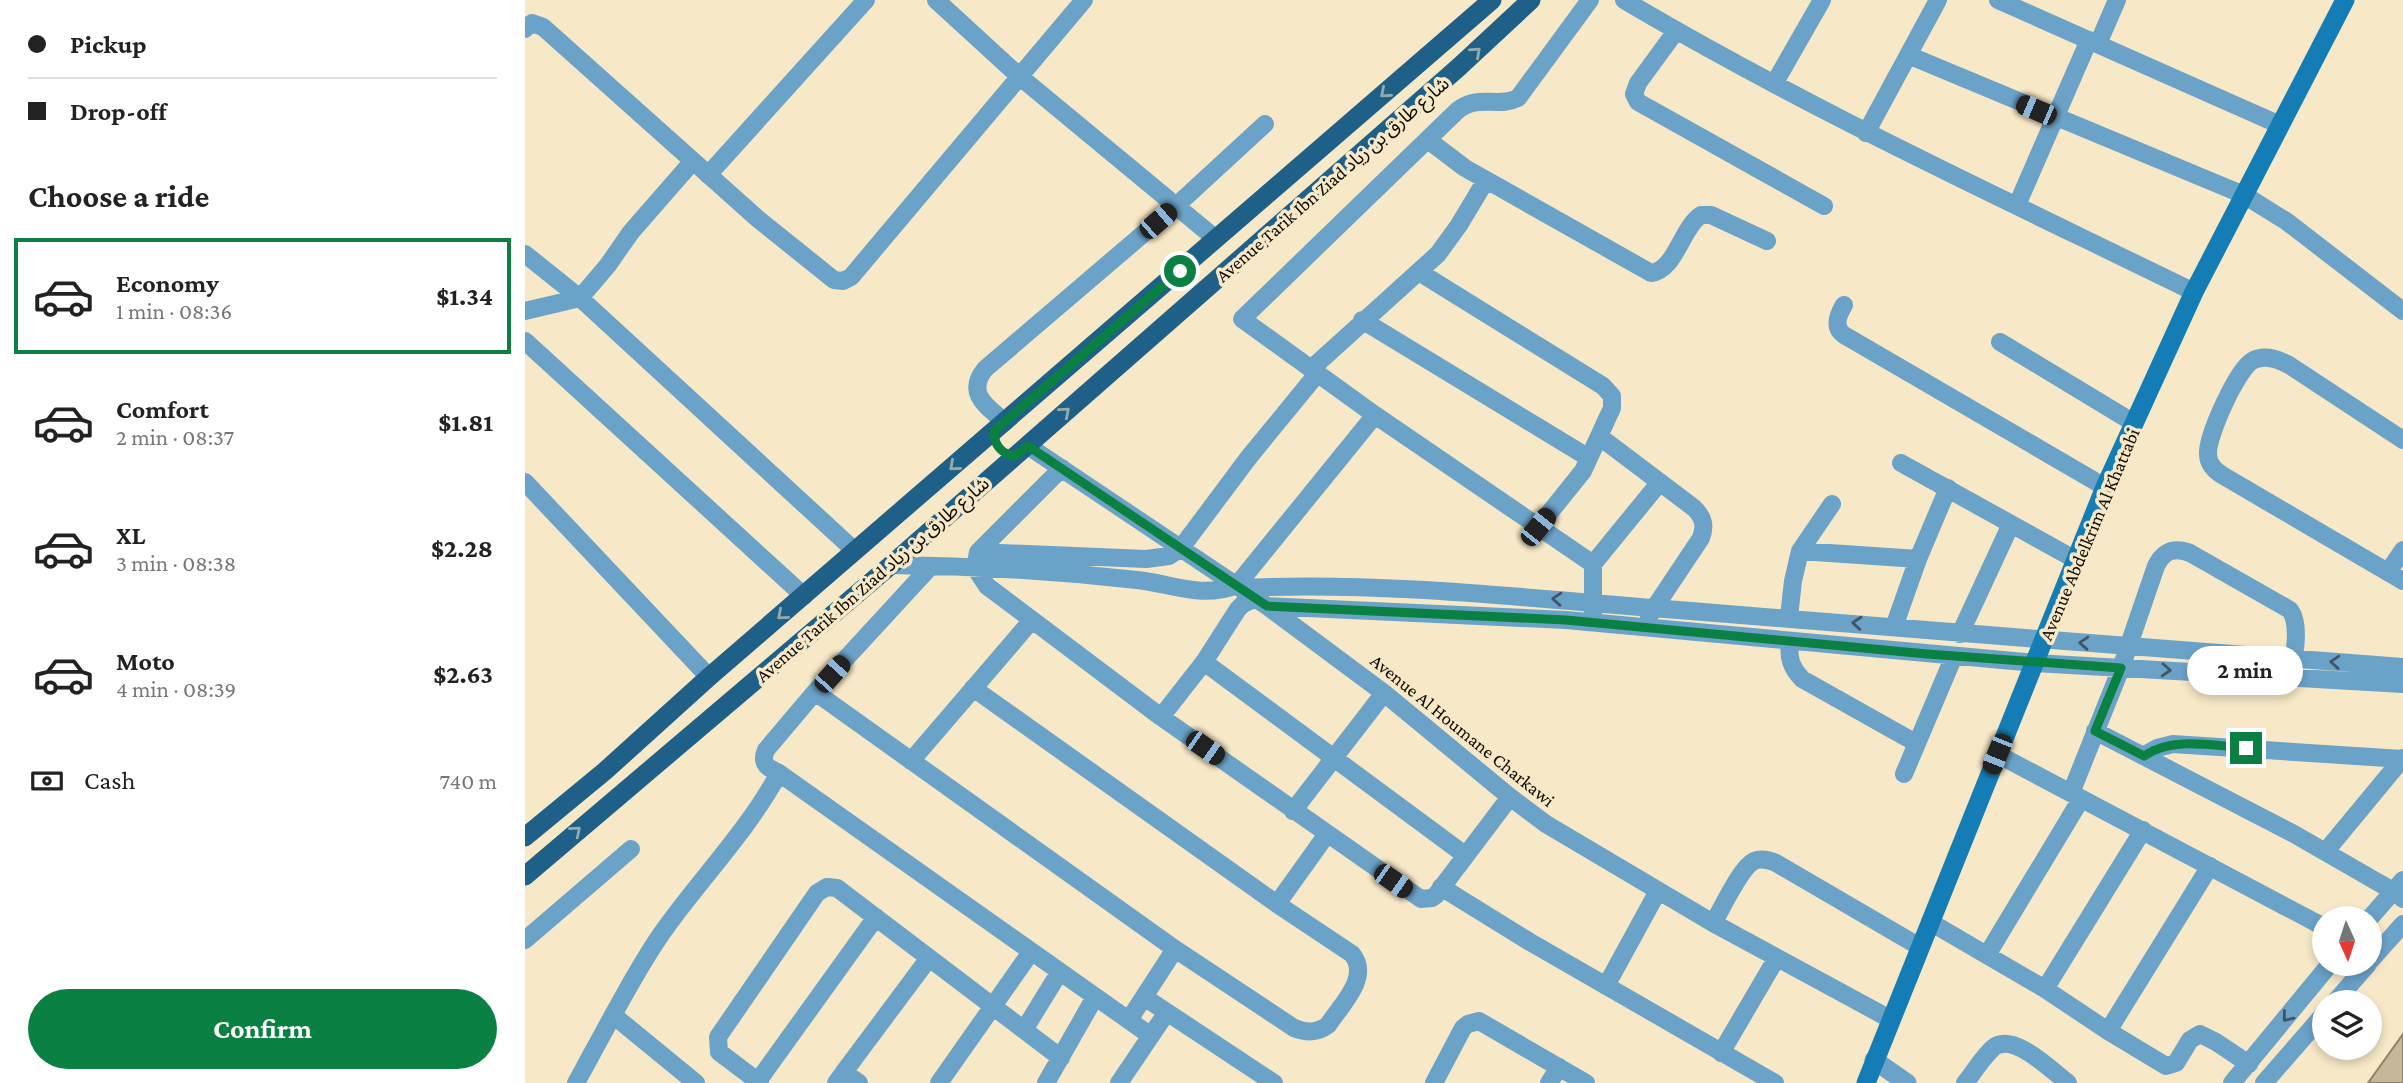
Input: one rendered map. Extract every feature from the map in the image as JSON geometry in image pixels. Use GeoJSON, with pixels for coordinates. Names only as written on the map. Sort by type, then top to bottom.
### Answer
{"type":"FeatureCollection","features":[{"type":"Feature","properties":{"kind":"main road","name":"Avenue Tarik Ibn Ziad شارع طارق بن زياد"},"geometry":{"type":"LineString","coordinates":[[525,836],[605,771],[709,677],[1492,0]]}},
{"type":"Feature","properties":{"kind":"main road","name":"Avenue Tarik Ibn Ziad شارع طارق بن زياد"},"geometry":{"type":"LineString","coordinates":[[525,876],[891,565],[1459,67],[1531,0]]}},
{"type":"Feature","properties":{"kind":"main road","name":"Avenue Abdelkrim Al Khattabi"},"geometry":{"type":"LineString","coordinates":[[1866,1083],[2105,487],[2194,292],[2345,0]]}},
{"type":"Feature","properties":{"kind":"main road"},"geometry":{"type":"LineString","coordinates":[[1036,420],[1028,445],[1009,455],[999,448],[1006,421],[1036,420]]}},
{"type":"Feature","properties":{"kind":"street"},"geometry":{"type":"LineString","coordinates":[[708,174],[866,0]]}},
{"type":"Feature","properties":{"kind":"street"},"geometry":{"type":"LineString","coordinates":[[936,0],[1019,76],[1216,239]]}},
{"type":"Feature","properties":{"kind":"street"},"geometry":{"type":"LineString","coordinates":[[527,23],[543,27],[758,219],[834,280],[843,281],[860,268],[1084,0]]}},
{"type":"Feature","properties":{"kind":"street"},"geometry":{"type":"LineString","coordinates":[[1590,0],[1518,98],[1505,102],[1477,101],[1465,105],[1242,319],[1375,415],[1593,564]]}},
{"type":"Feature","properties":{"kind":"street"},"geometry":{"type":"LineString","coordinates":[[1624,0],[1676,31],[1866,133],[2194,292]]}},
{"type":"Feature","properties":{"kind":"street"},"geometry":{"type":"LineString","coordinates":[[1774,84],[1822,0]]}},
{"type":"Feature","properties":{"kind":"street"},"geometry":{"type":"LineString","coordinates":[[1866,133],[1938,0]]}},
{"type":"Feature","properties":{"kind":"street"},"geometry":{"type":"LineString","coordinates":[[1999,0],[2280,125]]}},
{"type":"Feature","properties":{"kind":"street"},"geometry":{"type":"LineString","coordinates":[[2017,205],[2055,117],[2117,0]]}},
{"type":"Feature","properties":{"kind":"street"},"geometry":{"type":"LineString","coordinates":[[1676,31],[1638,83],[1634,92],[1638,102],[1824,206]]}},
{"type":"Feature","properties":{"kind":"street"},"geometry":{"type":"LineString","coordinates":[[1908,55],[2245,195],[2296,228],[2403,311]]}},
{"type":"Feature","properties":{"kind":"street"},"geometry":{"type":"LineString","coordinates":[[1006,421],[979,396],[977,389],[980,375],[1177,205],[1265,124]]}},
{"type":"Feature","properties":{"kind":"street"},"geometry":{"type":"LineString","coordinates":[[1428,140],[1486,180],[1651,273],[1660,271],[1666,265],[1693,220],[1701,215],[1711,215],[1767,241]]}},
{"type":"Feature","properties":{"kind":"street"},"geometry":{"type":"LineString","coordinates":[[525,311],[579,298],[608,265],[631,232],[694,162]]}},
{"type":"Feature","properties":{"kind":"street"},"geometry":{"type":"LineString","coordinates":[[891,565],[932,566],[977,560],[1146,559],[1169,556],[1181,548],[1314,372],[1362,320],[1438,254],[1459,226],[1486,180]]}},
{"type":"Feature","properties":{"kind":"street"},"geometry":{"type":"LineString","coordinates":[[525,254],[579,298],[855,551]]}},
{"type":"Feature","properties":{"kind":"street"},"geometry":{"type":"LineString","coordinates":[[1419,272],[1607,390],[1613,402],[1600,437],[1577,479],[1538,527]]}},
{"type":"Feature","properties":{"kind":"street"},"geometry":{"type":"LineString","coordinates":[[1843,305],[1837,323],[1839,331],[1844,335],[2105,487]]}},
{"type":"Feature","properties":{"kind":"street"},"geometry":{"type":"LineString","coordinates":[[1362,320],[1589,458]]}},
{"type":"Feature","properties":{"kind":"street"},"geometry":{"type":"LineString","coordinates":[[525,341],[804,596]]}},
{"type":"Feature","properties":{"kind":"street"},"geometry":{"type":"LineString","coordinates":[[2000,342],[2134,424]]}},
{"type":"Feature","properties":{"kind":"street"},"geometry":{"type":"LineString","coordinates":[[2403,440],[2289,365],[2276,359],[2263,358],[2253,360],[2245,367],[2208,446],[2210,464],[2215,471],[2395,577],[2403,550]]}},
{"type":"Feature","properties":{"kind":"street"},"geometry":{"type":"LineString","coordinates":[[1161,717],[1204,662],[1238,609],[1250,600],[1250,594],[1375,415]]}},
{"type":"Feature","properties":{"kind":"street"},"geometry":{"type":"LineString","coordinates":[[1600,437],[1694,508],[1704,524],[1701,538],[1641,628]]}},
{"type":"Feature","properties":{"kind":"street","name":"Avenue Al Houmane Charkawi"},"geometry":{"type":"LineString","coordinates":[[1028,445],[1250,594],[1384,692],[1546,824],[1713,923],[1890,1019]]}},
{"type":"Feature","properties":{"kind":"street"},"geometry":{"type":"LineString","coordinates":[[1901,463],[2076,560]]}},
{"type":"Feature","properties":{"kind":"street"},"geometry":{"type":"LineString","coordinates":[[977,560],[1062,468]]}},
{"type":"Feature","properties":{"kind":"street"},"geometry":{"type":"LineString","coordinates":[[525,482],[709,677]]}},
{"type":"Feature","properties":{"kind":"street"},"geometry":{"type":"LineString","coordinates":[[1593,623],[1593,564],[1660,482]]}},
{"type":"Feature","properties":{"kind":"street"},"geometry":{"type":"LineString","coordinates":[[1894,627],[1918,559],[1948,488]]}},
{"type":"Feature","properties":{"kind":"street"},"geometry":{"type":"LineString","coordinates":[[1789,617],[1800,551],[1832,504]]}},
{"type":"Feature","properties":{"kind":"street"},"geometry":{"type":"LineString","coordinates":[[1960,634],[2011,524]]}},
{"type":"Feature","properties":{"kind":"street"},"geometry":{"type":"LineString","coordinates":[[1987,955],[2076,796],[2095,731],[2121,668],[2156,566],[2164,554],[2174,550],[2190,554],[2290,610],[2295,619],[2294,659],[2290,678]]}},
{"type":"Feature","properties":{"kind":"street"},"geometry":{"type":"LineString","coordinates":[[1800,551],[1918,559]]}},
{"type":"Feature","properties":{"kind":"street"},"geometry":{"type":"LineString","coordinates":[[977,560],[1139,580],[1202,593],[1222,591],[2035,663],[2403,684]]}},
{"type":"Feature","properties":{"kind":"street"},"geometry":{"type":"LineString","coordinates":[[977,560],[987,586],[1161,717],[1416,897],[1431,898],[1510,797]]}},
{"type":"Feature","properties":{"kind":"street"},"geometry":{"type":"LineString","coordinates":[[932,566],[815,692],[766,750],[765,765],[863,831],[1151,1036]]}},
{"type":"Feature","properties":{"kind":"street"},"geometry":{"type":"LineString","coordinates":[[1250,594],[1284,586],[1431,590],[2403,667]]}},
{"type":"Feature","properties":{"kind":"street"},"geometry":{"type":"LineString","coordinates":[[911,761],[1032,620]]}},
{"type":"Feature","properties":{"kind":"street"},"geometry":{"type":"LineString","coordinates":[[1790,642],[1790,663],[1801,679],[1916,743]]}},
{"type":"Feature","properties":{"kind":"street"},"geometry":{"type":"LineString","coordinates":[[1904,775],[1954,656]]}},
{"type":"Feature","properties":{"kind":"street"},"geometry":{"type":"LineString","coordinates":[[1204,662],[1465,855]]}},
{"type":"Feature","properties":{"kind":"street"},"geometry":{"type":"LineString","coordinates":[[815,692],[1175,949],[1294,1028],[1304,1031],[1320,1030],[1328,1025],[1359,976],[1357,961],[1352,954],[1277,904],[973,688]]}},
{"type":"Feature","properties":{"kind":"street"},"geometry":{"type":"LineString","coordinates":[[1293,811],[1384,692]]}},
{"type":"Feature","properties":{"kind":"street"},"geometry":{"type":"LineString","coordinates":[[2095,731],[2400,890],[2382,907]]}},
{"type":"Feature","properties":{"kind":"street"},"geometry":{"type":"LineString","coordinates":[[2144,756],[2157,748],[2173,744],[2403,758]]}},
{"type":"Feature","properties":{"kind":"street"},"geometry":{"type":"LineString","coordinates":[[1997,754],[2312,921]]}},
{"type":"Feature","properties":{"kind":"street"},"geometry":{"type":"LineString","coordinates":[[2326,851],[2403,758]]}},
{"type":"Feature","properties":{"kind":"street"},"geometry":{"type":"LineString","coordinates":[[579,1082],[614,1015],[666,927],[746,825],[779,774]]}},
{"type":"Feature","properties":{"kind":"street"},"geometry":{"type":"LineString","coordinates":[[2045,989],[2143,830]]}},
{"type":"Feature","properties":{"kind":"street"},"geometry":{"type":"LineString","coordinates":[[1277,904],[1327,834]]}},
{"type":"Feature","properties":{"kind":"street"},"geometry":{"type":"LineString","coordinates":[[525,940],[631,849]]}},
{"type":"Feature","properties":{"kind":"street"},"geometry":{"type":"LineString","coordinates":[[1713,923],[1746,868],[1755,861],[1764,859],[1776,863],[1920,947]]}},
{"type":"Feature","properties":{"kind":"street"},"geometry":{"type":"LineString","coordinates":[[2108,1031],[2210,866]]}},
{"type":"Feature","properties":{"kind":"street"},"geometry":{"type":"LineString","coordinates":[[876,917],[751,1080],[719,1052],[718,1037],[817,893],[827,887],[837,888],[876,917],[929,957],[1061,1058]]}},
{"type":"Feature","properties":{"kind":"street"},"geometry":{"type":"LineString","coordinates":[[1441,887],[1775,1083]]}},
{"type":"Feature","properties":{"kind":"street"},"geometry":{"type":"LineString","coordinates":[[1607,986],[1658,891]]}},
{"type":"Feature","properties":{"kind":"street"},"geometry":{"type":"LineString","coordinates":[[1930,922],[2045,989],[2166,1066],[2176,1063],[2189,1040],[2200,1034],[2249,1064]]}},
{"type":"Feature","properties":{"kind":"street"},"geometry":{"type":"LineString","coordinates":[[2382,947],[2403,925]]}},
{"type":"Feature","properties":{"kind":"street"},"geometry":{"type":"LineString","coordinates":[[1129,1020],[1175,949]]}},
{"type":"Feature","properties":{"kind":"street"},"geometry":{"type":"LineString","coordinates":[[939,1083],[1031,953]]}},
{"type":"Feature","properties":{"kind":"street"},"geometry":{"type":"LineString","coordinates":[[859,1083],[840,1078],[929,957]]}},
{"type":"Feature","properties":{"kind":"street"},"geometry":{"type":"LineString","coordinates":[[1721,1053],[1776,958]]}},
{"type":"Feature","properties":{"kind":"street"},"geometry":{"type":"LineString","coordinates":[[1024,1030],[1059,973]]}},
{"type":"Feature","properties":{"kind":"street"},"geometry":{"type":"LineString","coordinates":[[2232,1083],[2320,976]]}},
{"type":"Feature","properties":{"kind":"street"},"geometry":{"type":"LineString","coordinates":[[2345,990],[2357,976]]}},
{"type":"Feature","properties":{"kind":"street"},"geometry":{"type":"LineString","coordinates":[[1144,997],[1274,1083]]}},
{"type":"Feature","properties":{"kind":"street"},"geometry":{"type":"LineString","coordinates":[[1046,1083],[1095,998]]}},
{"type":"Feature","properties":{"kind":"street"},"geometry":{"type":"LineString","coordinates":[[1119,1083],[1167,1012]]}},
{"type":"Feature","properties":{"kind":"street"},"geometry":{"type":"LineString","coordinates":[[614,1015],[696,1083]]}},
{"type":"Feature","properties":{"kind":"street"},"geometry":{"type":"LineString","coordinates":[[1434,1083],[1463,1028],[1473,1021],[1485,1023],[1586,1083]]}},
{"type":"Feature","properties":{"kind":"street"},"geometry":{"type":"LineString","coordinates":[[2264,1083],[2312,1028]]}},
{"type":"Feature","properties":{"kind":"street"},"geometry":{"type":"LineString","coordinates":[[1965,1083],[1992,1049],[2002,1043],[2018,1046],[2068,1083]]}},
{"type":"Feature","properties":{"kind":"street"},"geometry":{"type":"LineString","coordinates":[[1874,1060],[1907,1083]]}},
{"type":"Feature","properties":{"kind":"street"},"geometry":{"type":"LineString","coordinates":[[1549,1083],[1559,1067]]}},
{"type":"Feature","properties":{"kind":"building"},"geometry":{"type":"Polygon","coordinates":[[[2403,1034],[2403,1083],[2368,1083],[2403,1034]]]}},
{"type":"Feature","properties":{"kind":"route"},"geometry":{"type":"LineString","coordinates":[[1180,271],[994,431],[994,437],[999,448],[1009,455],[1015,456],[1028,446],[1267,606],[1566,620],[1927,654],[2121,668],[2095,731],[2144,756],[2157,748],[2173,744],[2246,748]]}}]}
